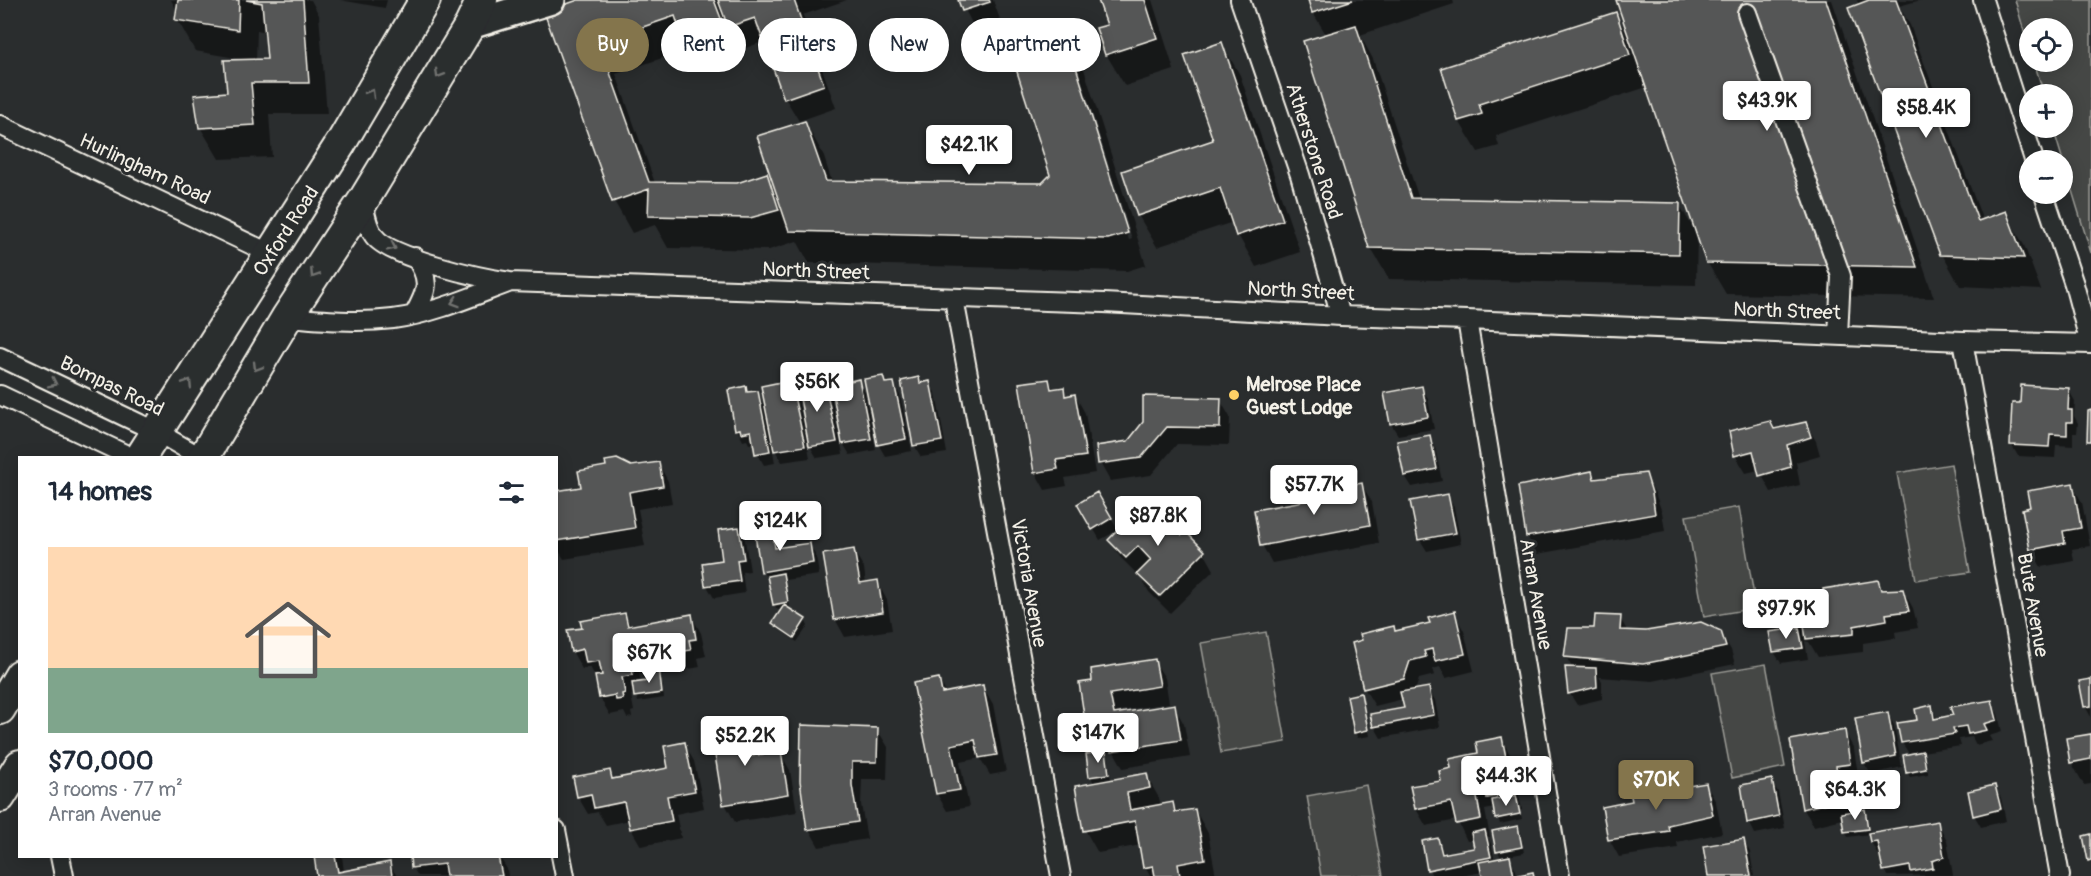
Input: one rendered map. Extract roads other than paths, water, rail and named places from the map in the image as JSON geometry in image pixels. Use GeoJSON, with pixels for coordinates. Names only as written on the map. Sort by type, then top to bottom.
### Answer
{"type":"FeatureCollection","features":[{"type":"Feature","properties":{"kind":"main road"},"geometry":{"type":"LineString","coordinates":[[204,456],[287,317],[363,201],[476,12],[551,0]]}},
{"type":"Feature","properties":{"kind":"main road","name":"Oxford Road"},"geometry":{"type":"LineString","coordinates":[[141,456],[341,143],[426,4]]}},
{"type":"Feature","properties":{"kind":"main road"},"geometry":{"type":"LineString","coordinates":[[7,709],[18,680]]}},
{"type":"Feature","properties":{"kind":"street","name":"Atherstone Road"},"geometry":{"type":"LineString","coordinates":[[1240,0],[1300,175],[1341,316]]}},
{"type":"Feature","properties":{"kind":"street"},"geometry":{"type":"LineString","coordinates":[[1983,0],[2031,150]]}},
{"type":"Feature","properties":{"kind":"street"},"geometry":{"type":"LineString","coordinates":[[1747,13],[1841,276],[1838,335]]}},
{"type":"Feature","properties":{"kind":"street","name":"Hurlingham Road"},"geometry":{"type":"LineString","coordinates":[[0,125],[271,254]]}},
{"type":"Feature","properties":{"kind":"street","name":"North Street"},"geometry":{"type":"LineString","coordinates":[[363,201],[368,226],[375,238],[387,246],[450,270],[510,282],[1104,303],[1341,316],[2090,344]]}},
{"type":"Feature","properties":{"kind":"street"},"geometry":{"type":"LineString","coordinates":[[2047,204],[2074,284],[2090,344]]}},
{"type":"Feature","properties":{"kind":"street"},"geometry":{"type":"LineString","coordinates":[[414,315],[422,301],[427,281],[415,257]]}},
{"type":"Feature","properties":{"kind":"street","name":"North Street"},"geometry":{"type":"LineString","coordinates":[[287,317],[363,321],[414,315],[510,282]]}},
{"type":"Feature","properties":{"kind":"street","name":"Victoria Avenue"},"geometry":{"type":"LineString","coordinates":[[954,299],[1061,876]]}},
{"type":"Feature","properties":{"kind":"street","name":"Arran Avenue"},"geometry":{"type":"LineString","coordinates":[[1467,320],[1560,876]]}},
{"type":"Feature","properties":{"kind":"street","name":"Bute Avenue"},"geometry":{"type":"LineString","coordinates":[[1963,341],[2060,876]]}},
{"type":"Feature","properties":{"kind":"street","name":"Bompas Road"},"geometry":{"type":"LineString","coordinates":[[0,357],[157,432],[199,456]]}},
{"type":"Feature","properties":{"kind":"street"},"geometry":{"type":"LineString","coordinates":[[0,395],[129,456]]}},
{"type":"Feature","properties":{"kind":"street"},"geometry":{"type":"LineString","coordinates":[[558,840],[565,876]]}},
{"type":"Feature","properties":{"kind":"street"},"geometry":{"type":"LineString","coordinates":[[60,858],[64,876]]}},
{"type":"Feature","properties":{"kind":"place","name":"Melrose Place Guest Lodge"},"geometry":{"type":"Point","coordinates":[1234,395]}}]}
